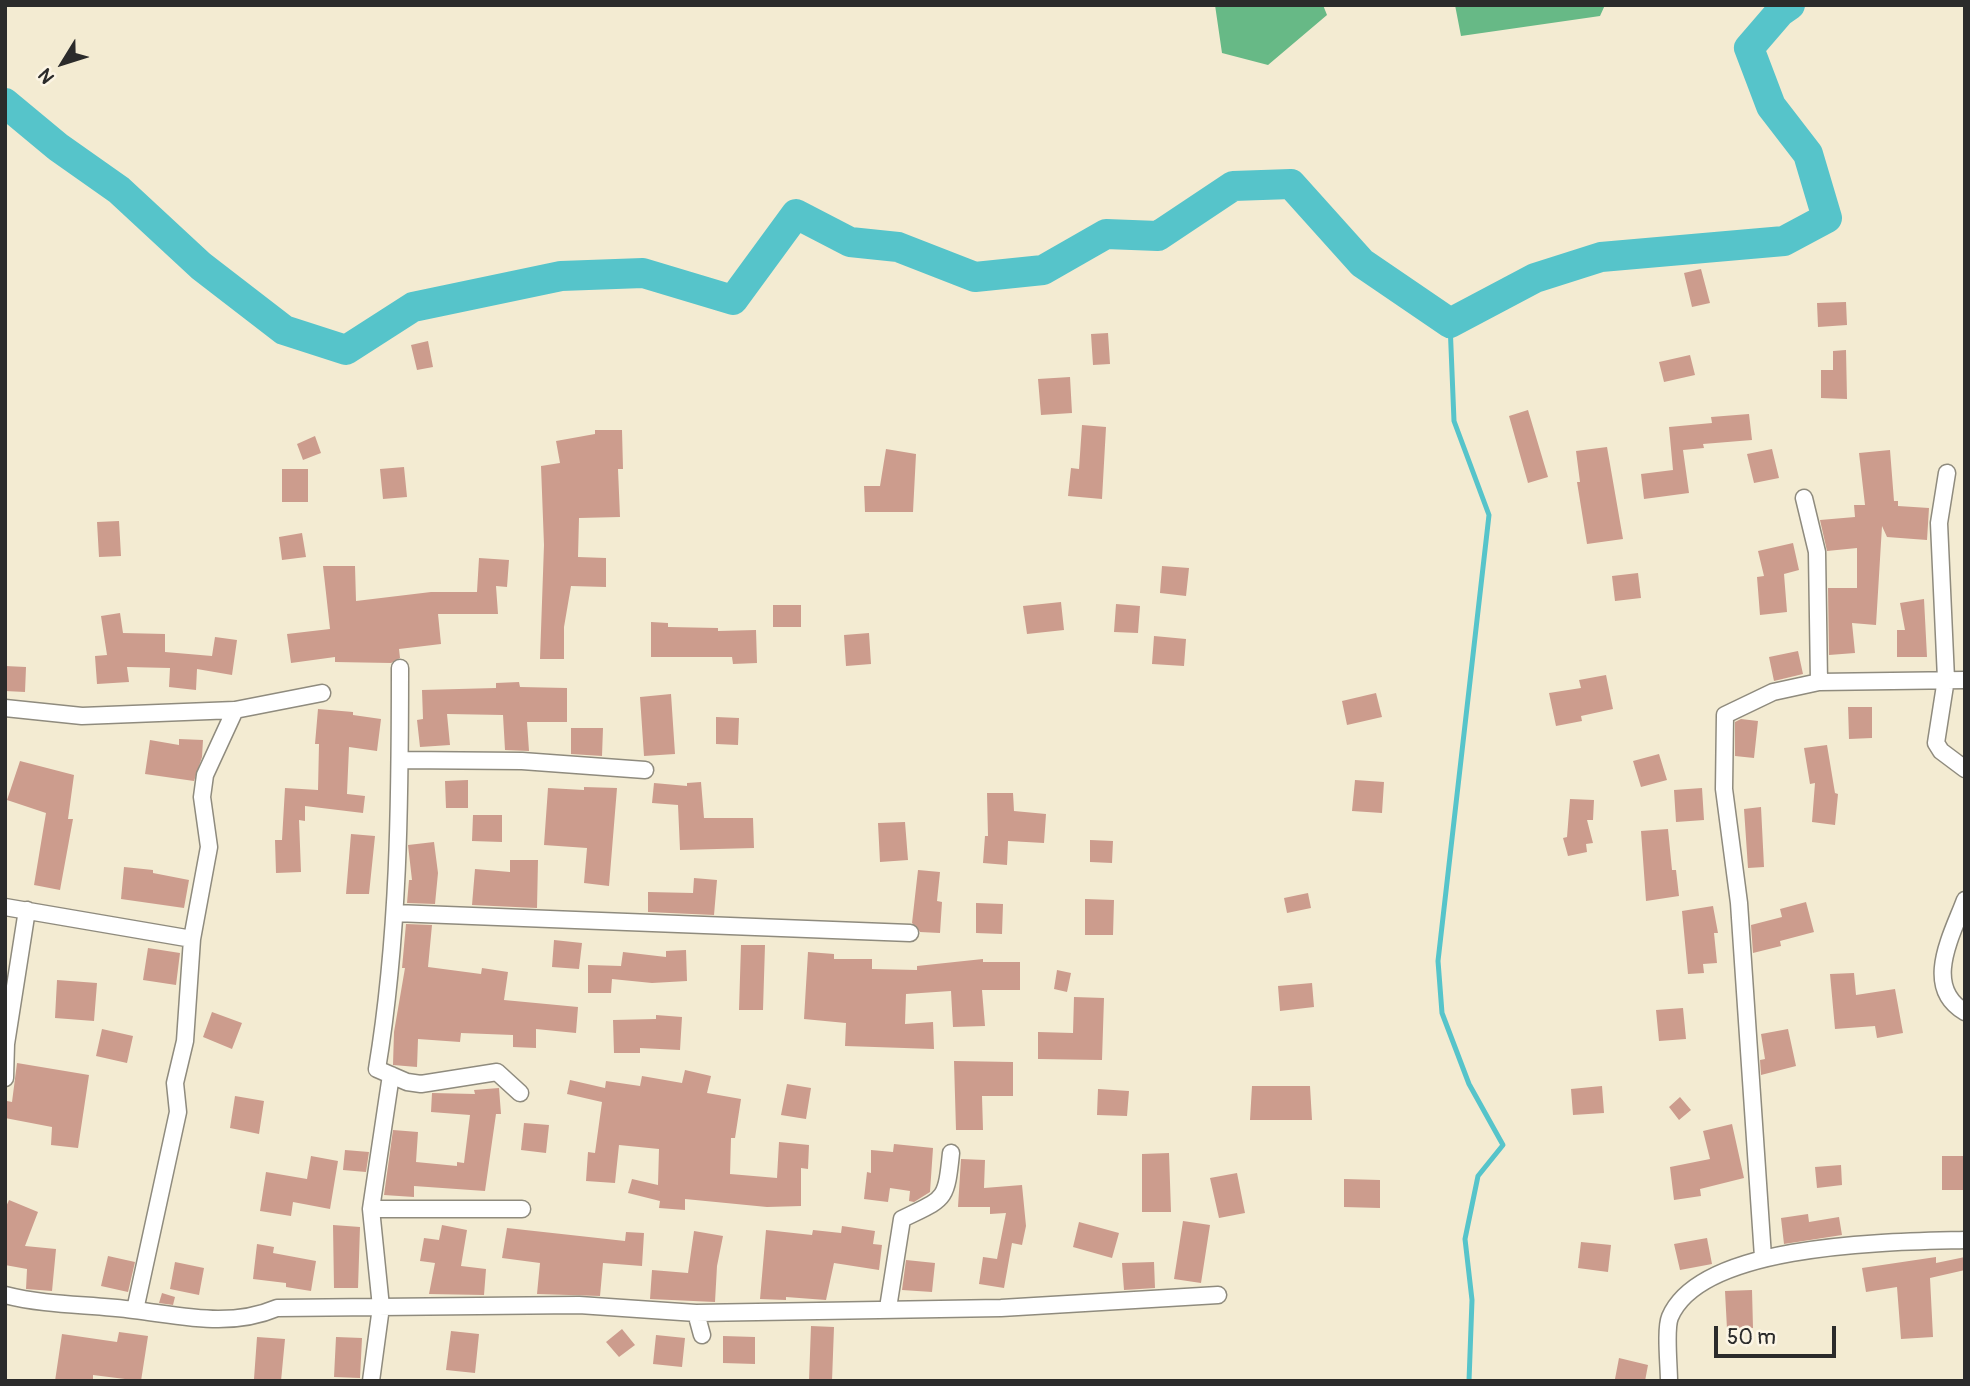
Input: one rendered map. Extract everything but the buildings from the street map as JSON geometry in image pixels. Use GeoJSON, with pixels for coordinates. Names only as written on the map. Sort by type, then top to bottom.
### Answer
{"type":"FeatureCollection","features":[{"type":"Feature","properties":{"kind":"street"},"geometry":{"type":"LineString","coordinates":[[1947,472],[1939,523],[1945,679],[1936,743],[1941,751],[1965,769]]}},
{"type":"Feature","properties":{"kind":"street"},"geometry":{"type":"LineString","coordinates":[[1804,498],[1817,552],[1819,681]]}},
{"type":"Feature","properties":{"kind":"street"},"geometry":{"type":"LineString","coordinates":[[400,668],[395,913],[386,1016],[377,1069],[421,1084],[497,1072],[520,1093]]}},
{"type":"Feature","properties":{"kind":"street"},"geometry":{"type":"LineString","coordinates":[[1763,1257],[1739,903],[1724,789],[1725,715],[1773,692],[1819,681],[1965,680]]}},
{"type":"Feature","properties":{"kind":"street"},"geometry":{"type":"LineString","coordinates":[[5,708],[82,716],[235,710],[322,693]]}},
{"type":"Feature","properties":{"kind":"street"},"geometry":{"type":"LineString","coordinates":[[135,1310],[178,1112],[175,1083],[186,1041],[192,939],[209,847],[202,797],[205,775],[235,710]]}},
{"type":"Feature","properties":{"kind":"street"},"geometry":{"type":"LineString","coordinates":[[400,760],[523,761],[645,770]]}},
{"type":"Feature","properties":{"kind":"street"},"geometry":{"type":"LineString","coordinates":[[1965,900],[1944,957],[1941,976],[1947,994],[1965,1012]]}},
{"type":"Feature","properties":{"kind":"street"},"geometry":{"type":"LineString","coordinates":[[5,907],[192,939]]}},
{"type":"Feature","properties":{"kind":"street"},"geometry":{"type":"LineString","coordinates":[[5,1078],[6,1044],[27,910]]}},
{"type":"Feature","properties":{"kind":"street"},"geometry":{"type":"LineString","coordinates":[[395,913],[910,933]]}},
{"type":"Feature","properties":{"kind":"street"},"geometry":{"type":"LineString","coordinates":[[371,1381],[381,1307],[371,1209],[391,1075]]}},
{"type":"Feature","properties":{"kind":"street"},"geometry":{"type":"LineString","coordinates":[[888,1308],[902,1219],[942,1200],[947,1188],[951,1153]]}},
{"type":"Feature","properties":{"kind":"street"},"geometry":{"type":"LineString","coordinates":[[371,1209],[522,1209]]}},
{"type":"Feature","properties":{"kind":"street"},"geometry":{"type":"LineString","coordinates":[[1669,1381],[1670,1318],[1694,1285],[1763,1257],[1893,1242],[1965,1240]]}},
{"type":"Feature","properties":{"kind":"street"},"geometry":{"type":"LineString","coordinates":[[5,1295],[33,1302],[135,1310],[201,1321],[257,1316],[277,1308],[579,1305],[696,1313],[1001,1308],[1218,1295]]}},
{"type":"Feature","properties":{"kind":"street"},"geometry":{"type":"LineString","coordinates":[[696,1313],[702,1335]]}},
{"type":"Feature","properties":{"kind":"green space"},"geometry":{"type":"Polygon","coordinates":[[[1215,5],[1323,5],[1327,15],[1268,65],[1222,53],[1215,5]]]}},
{"type":"Feature","properties":{"kind":"green space"},"geometry":{"type":"Polygon","coordinates":[[[1455,5],[1605,5],[1600,16],[1461,36],[1455,5]]]}},
{"type":"Feature","properties":{"kind":"waterway"},"geometry":{"type":"LineString","coordinates":[[5,103],[58,147],[119,190],[201,266],[284,330],[346,350],[413,307],[561,276],[643,273],[733,300],[796,214],[850,242],[898,247],[975,277],[1043,270],[1106,234],[1158,236],[1233,186],[1291,184],[1362,263],[1450,323],[1535,278],[1601,257],[1784,241],[1827,218],[1808,154],[1771,106],[1749,48],[1780,12],[1790,5]]}},
{"type":"Feature","properties":{"kind":"waterway"},"geometry":{"type":"LineString","coordinates":[[1450,323],[1454,421],[1489,515],[1438,961],[1442,1013],[1469,1084],[1503,1145],[1478,1176],[1465,1239],[1472,1300],[1469,1381]]}}]}
